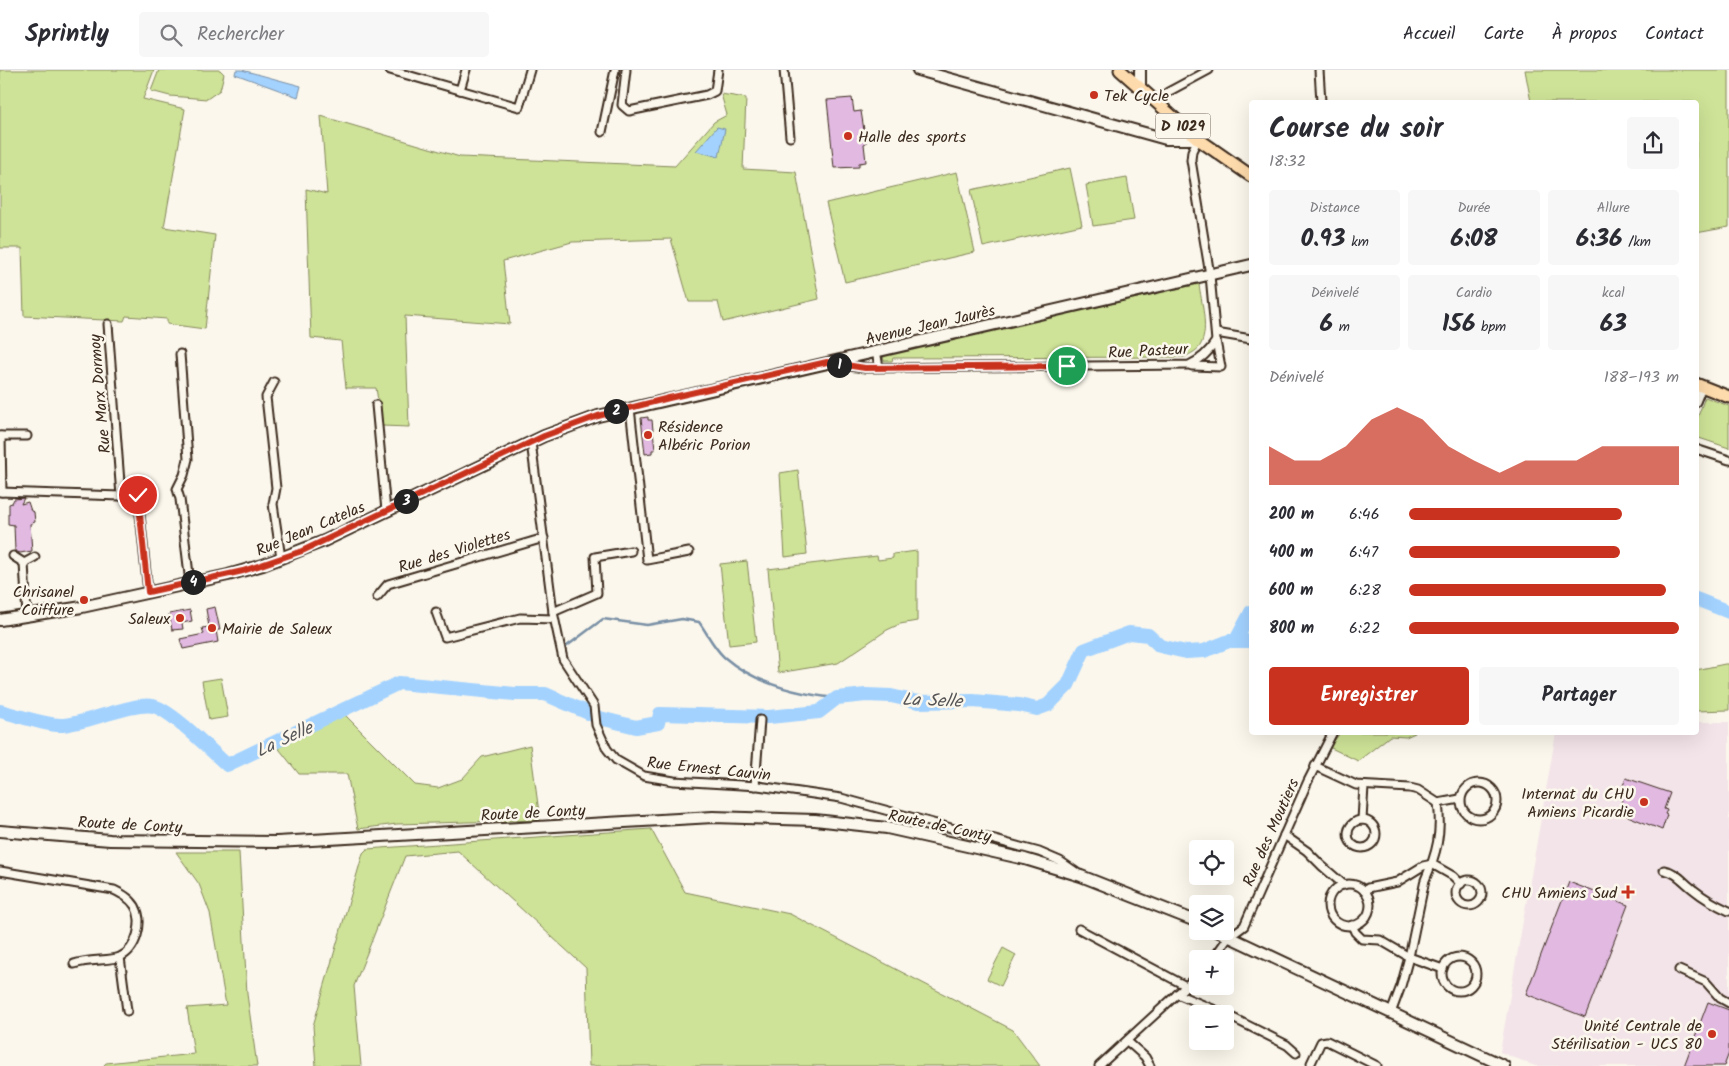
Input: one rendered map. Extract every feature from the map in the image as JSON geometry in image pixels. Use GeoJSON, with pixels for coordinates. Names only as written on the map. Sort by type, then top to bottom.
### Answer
{"type":"FeatureCollection","features":[{"type":"Feature","properties":{"kind":"main road","name":"D 1029"},"geometry":{"type":"LineString","coordinates":[[1120,70],[1198,139],[1249,175]]}},
{"type":"Feature","properties":{"kind":"main road"},"geometry":{"type":"LineString","coordinates":[[1699,385],[1729,397]]}},
{"type":"Feature","properties":{"kind":"street"},"geometry":{"type":"LineString","coordinates":[[390,70],[404,72],[519,107],[530,70]]}},
{"type":"Feature","properties":{"kind":"street"},"geometry":{"type":"LineString","coordinates":[[460,90],[466,70]]}},
{"type":"Feature","properties":{"kind":"street"},"geometry":{"type":"LineString","coordinates":[[602,132],[614,70]]}},
{"type":"Feature","properties":{"kind":"street"},"geometry":{"type":"LineString","coordinates":[[626,70],[622,105],[630,111],[707,95],[715,91],[718,70]]}},
{"type":"Feature","properties":{"kind":"street"},"geometry":{"type":"LineString","coordinates":[[784,70],[790,137]]}},
{"type":"Feature","properties":{"kind":"street"},"geometry":{"type":"LineString","coordinates":[[918,70],[1166,139],[1198,139],[1192,152],[1191,160],[1210,275],[1220,367],[1189,366]]}},
{"type":"Feature","properties":{"kind":"street"},"geometry":{"type":"LineString","coordinates":[[1140,70],[1140,87]]}},
{"type":"Feature","properties":{"kind":"street"},"geometry":{"type":"LineString","coordinates":[[1157,103],[1168,92],[1209,70]]}},
{"type":"Feature","properties":{"kind":"street"},"geometry":{"type":"LineString","coordinates":[[1319,70],[1321,100]]}},
{"type":"Feature","properties":{"kind":"street","name":"Avenue Jean Jaurès"},"geometry":{"type":"LineString","coordinates":[[531,442],[591,418],[630,408],[1249,265]]}},
{"type":"Feature","properties":{"kind":"street","name":"Rue Marx Dormoy"},"geometry":{"type":"LineString","coordinates":[[108,324],[121,496]]}},
{"type":"Feature","properties":{"kind":"street"},"geometry":{"type":"LineString","coordinates":[[1216,337],[1249,340]]}},
{"type":"Feature","properties":{"kind":"street","name":"Rue Pasteur"},"geometry":{"type":"LineString","coordinates":[[827,362],[865,368],[1189,366],[1204,356],[1216,337]]}},
{"type":"Feature","properties":{"kind":"street"},"geometry":{"type":"LineString","coordinates":[[876,351],[879,367]]}},
{"type":"Feature","properties":{"kind":"street"},"geometry":{"type":"LineString","coordinates":[[180,354],[188,460],[178,489],[190,583]]}},
{"type":"Feature","properties":{"kind":"street"},"geometry":{"type":"LineString","coordinates":[[274,382],[266,397],[276,488],[273,504],[281,558]]}},
{"type":"Feature","properties":{"kind":"street"},"geometry":{"type":"LineString","coordinates":[[376,405],[386,511]]}},
{"type":"Feature","properties":{"kind":"street"},"geometry":{"type":"LineString","coordinates":[[630,408],[647,560],[689,552]]}},
{"type":"Feature","properties":{"kind":"street"},"geometry":{"type":"LineString","coordinates":[[27,436],[1,436],[1,492],[37,492],[74,496],[138,495],[148,592]]}},
{"type":"Feature","properties":{"kind":"street","name":"Rue Jean Catelas"},"geometry":{"type":"LineString","coordinates":[[0,620],[27,617],[243,571],[324,541],[531,442]]}},
{"type":"Feature","properties":{"kind":"street","name":"Rue Ernest Cauvin"},"geometry":{"type":"LineString","coordinates":[[531,442],[554,615],[563,659],[591,699],[599,736],[616,760],[644,776],[674,781],[755,786],[841,798],[1040,852],[1063,866]]}},
{"type":"Feature","properties":{"kind":"street"},"geometry":{"type":"LineString","coordinates":[[1699,450],[1729,460]]}},
{"type":"Feature","properties":{"kind":"street","name":"Rue des Violettes"},"geometry":{"type":"LineString","coordinates":[[377,597],[388,584],[544,538]]}},
{"type":"Feature","properties":{"kind":"street"},"geometry":{"type":"LineString","coordinates":[[436,612],[445,638],[520,618],[554,615],[597,593],[595,557],[631,551]]}},
{"type":"Feature","properties":{"kind":"street"},"geometry":{"type":"LineString","coordinates":[[13,556],[24,563]]}},
{"type":"Feature","properties":{"kind":"street"},"geometry":{"type":"LineString","coordinates":[[24,563],[35,557]]}},
{"type":"Feature","properties":{"kind":"street"},"geometry":{"type":"LineString","coordinates":[[24,563],[27,617]]}},
{"type":"Feature","properties":{"kind":"street"},"geometry":{"type":"LineString","coordinates":[[755,786],[760,720]]}},
{"type":"Feature","properties":{"kind":"street","name":"Rue des Moutiers"},"geometry":{"type":"LineString","coordinates":[[1234,934],[1244,926],[1330,735]]}},
{"type":"Feature","properties":{"kind":"street"},"geometry":{"type":"LineString","coordinates":[[1315,766],[1356,785],[1410,788],[1418,790],[1438,803],[1460,799]]}},
{"type":"Feature","properties":{"kind":"street"},"geometry":{"type":"LineString","coordinates":[[1484,783],[1494,790],[1497,803],[1496,808],[1488,817],[1477,819],[1466,815],[1460,799],[1462,793],[1471,784],[1484,783]]}},
{"type":"Feature","properties":{"kind":"street"},"geometry":{"type":"LineString","coordinates":[[1362,820],[1364,786]]}},
{"type":"Feature","properties":{"kind":"street"},"geometry":{"type":"LineString","coordinates":[[1391,1013],[1409,957],[1425,880],[1432,864],[1440,834],[1438,803]]}},
{"type":"Feature","properties":{"kind":"street","name":"Route de Conty"},"geometry":{"type":"LineString","coordinates":[[0,830],[110,840],[276,842],[713,817],[814,820],[887,828],[1063,866],[1081,876],[1189,918]]}},
{"type":"Feature","properties":{"kind":"street"},"geometry":{"type":"LineString","coordinates":[[1284,835],[1307,851],[1344,885]]}},
{"type":"Feature","properties":{"kind":"street"},"geometry":{"type":"LineString","coordinates":[[1364,891],[1368,888],[1396,882],[1423,866],[1432,864],[1454,876],[1461,884]]}},
{"type":"Feature","properties":{"kind":"street"},"geometry":{"type":"LineString","coordinates":[[1664,870],[1672,871],[1693,890],[1729,911]]}},
{"type":"Feature","properties":{"kind":"street"},"geometry":{"type":"LineString","coordinates":[[0,871],[114,890],[126,896],[134,904],[139,921],[135,941],[120,957],[85,960],[74,964]]}},
{"type":"Feature","properties":{"kind":"street"},"geometry":{"type":"LineString","coordinates":[[1344,885],[1355,885],[1364,891],[1370,902],[1370,908],[1364,920],[1352,925],[1339,923],[1330,912],[1328,906],[1333,892],[1344,885]]}},
{"type":"Feature","properties":{"kind":"street"},"geometry":{"type":"LineString","coordinates":[[1352,925],[1355,932],[1362,939],[1380,940],[1409,957],[1443,969]]}},
{"type":"Feature","properties":{"kind":"street"},"geometry":{"type":"LineString","coordinates":[[1079,929],[1186,986]]}},
{"type":"Feature","properties":{"kind":"street"},"geometry":{"type":"LineString","coordinates":[[1232,940],[1504,1066]]}},
{"type":"Feature","properties":{"kind":"street"},"geometry":{"type":"LineString","coordinates":[[120,957],[127,1010]]}},
{"type":"Feature","properties":{"kind":"street"},"geometry":{"type":"LineString","coordinates":[[1466,958],[1475,966],[1477,977],[1472,987],[1462,992],[1456,992],[1446,986],[1443,981],[1443,969],[1449,960],[1466,958]]}},
{"type":"Feature","properties":{"kind":"street"},"geometry":{"type":"LineString","coordinates":[[1679,970],[1706,982],[1720,998],[1729,1003]]}},
{"type":"Feature","properties":{"kind":"street"},"geometry":{"type":"LineString","coordinates":[[1099,1066],[1189,983]]}},
{"type":"Feature","properties":{"kind":"street"},"geometry":{"type":"LineString","coordinates":[[1178,994],[1204,1005]]}},
{"type":"Feature","properties":{"kind":"street"},"geometry":{"type":"LineString","coordinates":[[1234,1019],[1288,1046],[1296,1053]]}},
{"type":"Feature","properties":{"kind":"street"},"geometry":{"type":"LineString","coordinates":[[1127,1041],[1145,1057],[1150,1066]]}},
{"type":"Feature","properties":{"kind":"street"},"geometry":{"type":"LineString","coordinates":[[1311,1063],[1322,1042],[1327,1041],[1377,1066]]}},
{"type":"Feature","properties":{"kind":"shaded area","name":"CHU Amiens Sud"},"geometry":{"type":"Polygon","coordinates":[[[1699,722],[1729,722],[1729,1066],[1535,1066],[1500,1052],[1556,735],[1699,735],[1699,722]]]}},
{"type":"Feature","properties":{"kind":"green space"},"geometry":{"type":"Polygon","coordinates":[[[0,70],[154,70],[143,99],[185,109],[164,227],[215,235],[205,329],[167,324],[167,319],[126,316],[124,321],[24,316],[22,248],[0,248],[0,70]]]}},
{"type":"Feature","properties":{"kind":"green space"},"geometry":{"type":"Polygon","coordinates":[[[159,70],[220,70],[224,74],[220,90],[207,99],[170,96],[151,91],[159,70]]]}},
{"type":"Feature","properties":{"kind":"green space"},"geometry":{"type":"Polygon","coordinates":[[[1525,70],[1729,70],[1729,227],[1699,232],[1699,100],[1531,100],[1525,70]]]}},
{"type":"Feature","properties":{"kind":"green space"},"geometry":{"type":"Polygon","coordinates":[[[721,94],[746,98],[743,169],[796,172],[819,299],[723,322],[718,302],[689,302],[671,239],[572,242],[503,261],[510,324],[405,316],[409,427],[382,426],[376,388],[346,388],[341,341],[311,338],[306,189],[327,194],[321,116],[460,157],[675,166],[714,122],[727,115],[721,94]]]}},
{"type":"Feature","properties":{"kind":"green space"},"geometry":{"type":"Polygon","coordinates":[[[1070,168],[1082,225],[983,247],[971,190],[1070,168]]]}},
{"type":"Feature","properties":{"kind":"green space"},"geometry":{"type":"Polygon","coordinates":[[[957,172],[975,252],[845,282],[826,203],[957,172]]]}},
{"type":"Feature","properties":{"kind":"green space"},"geometry":{"type":"Polygon","coordinates":[[[1127,178],[1134,220],[1093,226],[1086,185],[1127,178]]]}},
{"type":"Feature","properties":{"kind":"green space"},"geometry":{"type":"Polygon","coordinates":[[[1199,284],[1203,306],[1203,338],[1198,348],[1185,357],[893,358],[892,361],[884,361],[883,355],[1199,284]]]}},
{"type":"Feature","properties":{"kind":"green space"},"geometry":{"type":"Polygon","coordinates":[[[1705,397],[1729,406],[1729,448],[1699,438],[1699,414],[1705,397]]]}},
{"type":"Feature","properties":{"kind":"green space"},"geometry":{"type":"Polygon","coordinates":[[[798,470],[807,554],[785,557],[780,473],[798,470]]]}},
{"type":"Feature","properties":{"kind":"green space"},"geometry":{"type":"Polygon","coordinates":[[[917,551],[917,621],[900,624],[887,630],[838,663],[778,673],[768,569],[877,556],[878,560],[893,558],[893,554],[917,551]]]}},
{"type":"Feature","properties":{"kind":"green space"},"geometry":{"type":"Polygon","coordinates":[[[747,561],[756,642],[729,645],[720,564],[747,561]]]}},
{"type":"Feature","properties":{"kind":"green space"},"geometry":{"type":"Polygon","coordinates":[[[1729,664],[1729,710],[1699,711],[1699,669],[1729,664]]]}},
{"type":"Feature","properties":{"kind":"green space"},"geometry":{"type":"Polygon","coordinates":[[[221,678],[228,717],[209,720],[202,681],[221,678]]]}},
{"type":"Feature","properties":{"kind":"green space"},"geometry":{"type":"Polygon","coordinates":[[[344,714],[415,785],[438,788],[462,779],[482,757],[530,745],[540,820],[397,824],[358,829],[347,774],[299,774],[276,745],[344,714]]]}},
{"type":"Feature","properties":{"kind":"green space"},"geometry":{"type":"Polygon","coordinates":[[[1339,735],[1410,735],[1406,737],[1390,736],[1358,761],[1329,747],[1339,735]]]}},
{"type":"Feature","properties":{"kind":"green space"},"geometry":{"type":"Polygon","coordinates":[[[651,829],[685,892],[790,914],[1013,1030],[1040,1066],[589,1066],[586,968],[458,851],[405,856],[354,986],[361,1066],[316,1066],[313,1026],[363,853],[367,849],[651,829]]]}},
{"type":"Feature","properties":{"kind":"green space"},"geometry":{"type":"Polygon","coordinates":[[[176,852],[239,852],[247,994],[257,1066],[103,1066],[106,1063],[194,1054],[187,1008],[226,1005],[210,913],[199,884],[176,852]]]}},
{"type":"Feature","properties":{"kind":"green space"},"geometry":{"type":"Polygon","coordinates":[[[1003,948],[1016,955],[1001,986],[987,979],[1003,948]]]}},
{"type":"Feature","properties":{"kind":"water"},"geometry":{"type":"Polygon","coordinates":[[[236,70],[301,86],[298,97],[235,74],[236,70]]]}},
{"type":"Feature","properties":{"kind":"water"},"geometry":{"type":"Polygon","coordinates":[[[717,127],[725,129],[719,157],[696,151],[717,127]]]}},
{"type":"Feature","properties":{"kind":"building","name":"Halle des sports"},"geometry":{"type":"Polygon","coordinates":[[[852,98],[854,112],[861,111],[866,143],[864,144],[866,162],[859,163],[859,167],[834,168],[827,100],[852,98]]]}},
{"type":"Feature","properties":{"kind":"building","name":"Résidence Albéric Porion"},"geometry":{"type":"Polygon","coordinates":[[[648,417],[648,420],[652,420],[655,450],[652,450],[652,453],[645,454],[641,418],[648,417]]]}},
{"type":"Feature","properties":{"kind":"building"},"geometry":{"type":"Polygon","coordinates":[[[24,498],[21,504],[28,502],[31,511],[34,512],[35,522],[30,524],[32,551],[20,553],[15,551],[14,525],[8,524],[8,514],[9,504],[14,499],[24,498]]]}},
{"type":"Feature","properties":{"kind":"building","name":"Mairie de Saleux"},"geometry":{"type":"Polygon","coordinates":[[[215,607],[220,630],[216,630],[218,642],[183,649],[180,639],[204,634],[202,628],[209,627],[206,609],[215,607]]]}},
{"type":"Feature","properties":{"kind":"building","name":"Saleux"},"geometry":{"type":"Polygon","coordinates":[[[190,610],[192,621],[182,623],[183,629],[172,630],[169,614],[190,610]]]}},
{"type":"Feature","properties":{"kind":"building","name":"Internat du CHU Amiens Picardie"},"geometry":{"type":"Polygon","coordinates":[[[1626,778],[1670,793],[1664,809],[1667,810],[1665,814],[1667,815],[1662,830],[1618,812],[1624,794],[1620,793],[1626,778]]]}},
{"type":"Feature","properties":{"kind":"building"},"geometry":{"type":"Polygon","coordinates":[[[1569,882],[1628,905],[1585,1017],[1526,994],[1569,882]]]}},
{"type":"Feature","properties":{"kind":"building","name":"Unité Centrale de Stérilisation - UCS 80"},"geometry":{"type":"Polygon","coordinates":[[[1708,1002],[1729,1010],[1729,1053],[1724,1066],[1684,1066],[1708,1002]]]}},
{"type":"Feature","properties":{"kind":"waterway","name":"La Selle"},"geometry":{"type":"LineString","coordinates":[[1699,600],[1729,612]]}},
{"type":"Feature","properties":{"kind":"waterway","name":"La Selle"},"geometry":{"type":"LineString","coordinates":[[1236,640],[1249,616]]}},
{"type":"Feature","properties":{"kind":"waterway"},"geometry":{"type":"LineString","coordinates":[[567,646],[603,619],[647,625],[682,619],[699,622],[720,653],[749,674],[777,686],[807,694],[837,698]]}},
{"type":"Feature","properties":{"kind":"waterway","name":"La Selle"},"geometry":{"type":"LineString","coordinates":[[0,711],[41,722],[63,725],[85,721],[134,707],[153,706],[171,715],[227,765],[399,683],[515,694],[545,694],[600,718],[636,727],[658,723],[660,714],[769,717],[819,712],[837,698],[866,695],[891,696],[918,702],[973,701],[1019,705],[1037,709],[1048,705],[1068,685],[1084,650],[1129,633],[1148,635],[1160,646],[1186,652],[1204,651],[1229,641],[1249,641]]}},
{"type":"Feature","properties":{"kind":"place","name":"Tek Cycle"},"geometry":{"type":"Point","coordinates":[1094,95]}},
{"type":"Feature","properties":{"kind":"place","name":"Halle des sports"},"geometry":{"type":"Point","coordinates":[848,136]}},
{"type":"Feature","properties":{"kind":"place","name":"Résidence Albéric Porion"},"geometry":{"type":"Point","coordinates":[648,435]}},
{"type":"Feature","properties":{"kind":"place","name":"Chrisanel Coiffure"},"geometry":{"type":"Point","coordinates":[84,600]}},
{"type":"Feature","properties":{"kind":"place","name":"Saleux"},"geometry":{"type":"Point","coordinates":[180,618]}},
{"type":"Feature","properties":{"kind":"place","name":"Mairie de Saleux"},"geometry":{"type":"Point","coordinates":[212,628]}},
{"type":"Feature","properties":{"kind":"place","name":"Internat du CHU Amiens Picardie"},"geometry":{"type":"Point","coordinates":[1644,802]}},
{"type":"Feature","properties":{"kind":"place","name":"CHU Amiens Sud"},"geometry":{"type":"Point","coordinates":[1628,892]}},
{"type":"Feature","properties":{"kind":"place","name":"Unité Centrale de Stérilisation - UCS 80"},"geometry":{"type":"Point","coordinates":[1712,1034]}},
{"type":"Feature","properties":{"kind":"route"},"geometry":{"type":"LineString","coordinates":[[138,495],[148,592],[228,575],[302,551],[544,436],[598,416],[669,398],[827,362],[865,368],[1067,366]]}}]}
